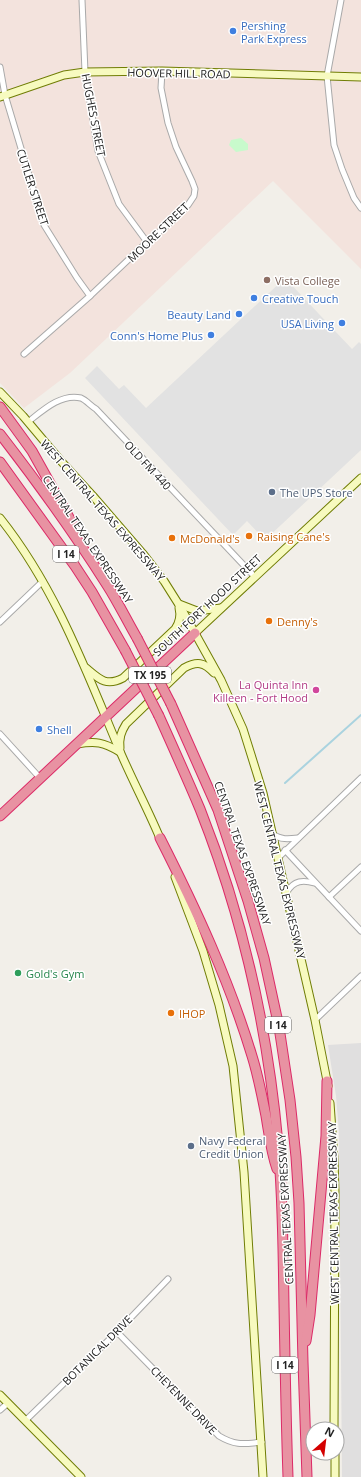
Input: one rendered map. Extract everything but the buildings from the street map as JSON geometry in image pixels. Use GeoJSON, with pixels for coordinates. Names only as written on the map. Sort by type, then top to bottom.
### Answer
{"type":"FeatureCollection","features":[{"type":"Feature","properties":{"kind":"highway"},"geometry":{"type":"LineString","coordinates":[[0,407],[32,451],[107,586]]}},
{"type":"Feature","properties":{"kind":"highway","name":"CENTRAL TEXAS EXPRESSWAY"},"geometry":{"type":"LineString","coordinates":[[0,434],[40,488],[107,586],[137,638],[171,704],[218,810],[248,901],[264,958],[279,1027],[290,1100],[296,1157],[299,1203],[307,1477]]}},
{"type":"Feature","properties":{"kind":"highway","name":"CENTRAL TEXAS EXPRESSWAY"},"geometry":{"type":"LineString","coordinates":[[0,462],[92,592],[125,650],[159,716],[200,810],[220,865],[242,936],[265,1040],[275,1114],[281,1179],[288,1477]]}},
{"type":"Feature","properties":{"kind":"highway","name":"SOUTH FORT HOOD STREET"},"geometry":{"type":"LineString","coordinates":[[0,816],[195,633]]}},
{"type":"Feature","properties":{"kind":"highway"},"geometry":{"type":"LineString","coordinates":[[160,838],[188,893],[240,1018],[252,1058],[265,1112],[273,1158],[281,1179]]}},
{"type":"Feature","properties":{"kind":"highway"},"geometry":{"type":"LineString","coordinates":[[303,1362],[310,1315],[326,1136],[327,1081]]}},
{"type":"Feature","properties":{"kind":"main road","name":"HOOVER HILL ROAD"},"geometry":{"type":"LineString","coordinates":[[2,96],[64,75],[85,72],[162,71],[361,77]]}},
{"type":"Feature","properties":{"kind":"main road","name":"WEST CENTRAL TEXAS EXPRESSWAY"},"geometry":{"type":"LineString","coordinates":[[0,392],[144,554],[164,581],[179,604],[221,680],[243,729],[263,793],[287,892],[327,1081],[334,1159],[334,1421]]}},
{"type":"Feature","properties":{"kind":"main road","name":"SOUTH FORT HOOD STREET"},"geometry":{"type":"LineString","coordinates":[[195,633],[361,478]]}},
{"type":"Feature","properties":{"kind":"main road"},"geometry":{"type":"LineString","coordinates":[[0,518],[25,551],[43,582],[63,620],[84,666],[120,752],[160,838],[203,950],[219,1005],[233,1066],[244,1172],[263,1477]]}},
{"type":"Feature","properties":{"kind":"main road"},"geometry":{"type":"LineString","coordinates":[[179,604],[197,611],[222,608]]}},
{"type":"Feature","properties":{"kind":"main road"},"geometry":{"type":"LineString","coordinates":[[84,666],[107,683],[116,682],[123,678],[175,629],[181,615],[179,604]]}},
{"type":"Feature","properties":{"kind":"main road"},"geometry":{"type":"LineString","coordinates":[[120,752],[119,740],[126,724],[184,668],[192,664],[200,664],[208,667],[221,680]]}},
{"type":"Feature","properties":{"kind":"main road"},"geometry":{"type":"LineString","coordinates":[[77,744],[94,742],[106,744],[120,752]]}},
{"type":"Feature","properties":{"kind":"main road"},"geometry":{"type":"LineString","coordinates":[[0,1395],[81,1477]]}},
{"type":"Feature","properties":{"kind":"main road"},"geometry":{"type":"LineString","coordinates":[[335,1461],[335,1477]]}},
{"type":"Feature","properties":{"kind":"street","name":"HUGHES STREET"},"geometry":{"type":"LineString","coordinates":[[82,0],[85,72],[98,151],[119,204],[147,242]]}},
{"type":"Feature","properties":{"kind":"street"},"geometry":{"type":"LineString","coordinates":[[341,0],[327,76],[334,145],[354,198],[361,208]]}},
{"type":"Feature","properties":{"kind":"street","name":"CUTLER STREET"},"geometry":{"type":"LineString","coordinates":[[0,67],[2,96],[44,225],[90,296]]}},
{"type":"Feature","properties":{"kind":"street","name":"MOORE STREET"},"geometry":{"type":"LineString","coordinates":[[24,354],[171,222],[188,205],[194,196],[194,189],[176,147],[168,123],[161,88],[162,71]]}},
{"type":"Feature","properties":{"kind":"street","name":"OLD FM 440"},"geometry":{"type":"LineString","coordinates":[[28,422],[50,405],[62,400],[81,398],[87,402],[96,409],[255,577]]}},
{"type":"Feature","properties":{"kind":"street"},"geometry":{"type":"LineString","coordinates":[[0,622],[43,582]]}},
{"type":"Feature","properties":{"kind":"street"},"geometry":{"type":"LineString","coordinates":[[0,734],[40,778]]}},
{"type":"Feature","properties":{"kind":"street"},"geometry":{"type":"LineString","coordinates":[[278,858],[361,778]]}},
{"type":"Feature","properties":{"kind":"street"},"geometry":{"type":"LineString","coordinates":[[273,834],[284,839],[298,838]]}},
{"type":"Feature","properties":{"kind":"street"},"geometry":{"type":"LineString","coordinates":[[285,850],[361,931]]}},
{"type":"Feature","properties":{"kind":"street"},"geometry":{"type":"LineString","coordinates":[[329,898],[361,867]]}},
{"type":"Feature","properties":{"kind":"street"},"geometry":{"type":"LineString","coordinates":[[287,892],[290,885],[296,882],[305,881],[316,883]]}},
{"type":"Feature","properties":{"kind":"street"},"geometry":{"type":"LineString","coordinates":[[315,1020],[361,976]]}},
{"type":"Feature","properties":{"kind":"street","name":"BOTANICAL DRIVE"},"geometry":{"type":"LineString","coordinates":[[26,1420],[117,1332],[168,1279]]}},
{"type":"Feature","properties":{"kind":"street","name":"CHEYENNE DRIVE"},"geometry":{"type":"LineString","coordinates":[[117,1332],[219,1436],[231,1443],[238,1444],[262,1442]]}},
{"type":"Feature","properties":{"kind":"street"},"geometry":{"type":"LineString","coordinates":[[0,1410],[8,1403]]}},
{"type":"Feature","properties":{"kind":"shaded area"},"geometry":{"type":"Polygon","coordinates":[[[0,0],[361,0],[361,269],[273,181],[70,373],[24,408],[0,383],[0,0]]]}},
{"type":"Feature","properties":{"kind":"shaded area"},"geometry":{"type":"Polygon","coordinates":[[[285,278],[352,349],[359,342],[361,344],[361,450],[265,540],[247,521],[233,535],[85,378],[97,366],[119,389],[124,385],[146,408],[285,278]]]}},
{"type":"Feature","properties":{"kind":"shaded area"},"geometry":{"type":"Polygon","coordinates":[[[361,1043],[361,1477],[342,1477],[342,1461],[345,1461],[345,1421],[342,1421],[339,1132],[336,1096],[328,1045],[361,1043]]]}},
{"type":"Feature","properties":{"kind":"green space"},"geometry":{"type":"Polygon","coordinates":[[[241,138],[248,144],[248,150],[236,152],[229,145],[231,140],[241,138]]]}},
{"type":"Feature","properties":{"kind":"waterway"},"geometry":{"type":"LineString","coordinates":[[285,783],[361,715]]}},
{"type":"Feature","properties":{"kind":"place","name":"Pershing Park Express"},"geometry":{"type":"Point","coordinates":[233,31]}},
{"type":"Feature","properties":{"kind":"place","name":"Vista College"},"geometry":{"type":"Point","coordinates":[267,280]}},
{"type":"Feature","properties":{"kind":"place","name":"Creative Touch"},"geometry":{"type":"Point","coordinates":[254,298]}},
{"type":"Feature","properties":{"kind":"place","name":"Beauty Land"},"geometry":{"type":"Point","coordinates":[239,314]}},
{"type":"Feature","properties":{"kind":"place","name":"USA Living"},"geometry":{"type":"Point","coordinates":[342,323]}},
{"type":"Feature","properties":{"kind":"place","name":"Conn's Home Plus"},"geometry":{"type":"Point","coordinates":[211,335]}},
{"type":"Feature","properties":{"kind":"place","name":"The UPS Store"},"geometry":{"type":"Point","coordinates":[272,492]}},
{"type":"Feature","properties":{"kind":"place","name":"Raising Cane's"},"geometry":{"type":"Point","coordinates":[249,536]}},
{"type":"Feature","properties":{"kind":"place","name":"McDonald's"},"geometry":{"type":"Point","coordinates":[172,538]}},
{"type":"Feature","properties":{"kind":"place","name":"Denny's"},"geometry":{"type":"Point","coordinates":[269,621]}},
{"type":"Feature","properties":{"kind":"place","name":"La Quinta Inn Killeen - Fort Hood"},"geometry":{"type":"Point","coordinates":[316,690]}},
{"type":"Feature","properties":{"kind":"place","name":"Shell"},"geometry":{"type":"Point","coordinates":[39,729]}},
{"type":"Feature","properties":{"kind":"place","name":"Gold's Gym"},"geometry":{"type":"Point","coordinates":[18,973]}},
{"type":"Feature","properties":{"kind":"place","name":"IHOP"},"geometry":{"type":"Point","coordinates":[171,1013]}},
{"type":"Feature","properties":{"kind":"place","name":"Navy Federal Credit Union"},"geometry":{"type":"Point","coordinates":[191,1146]}}]}
